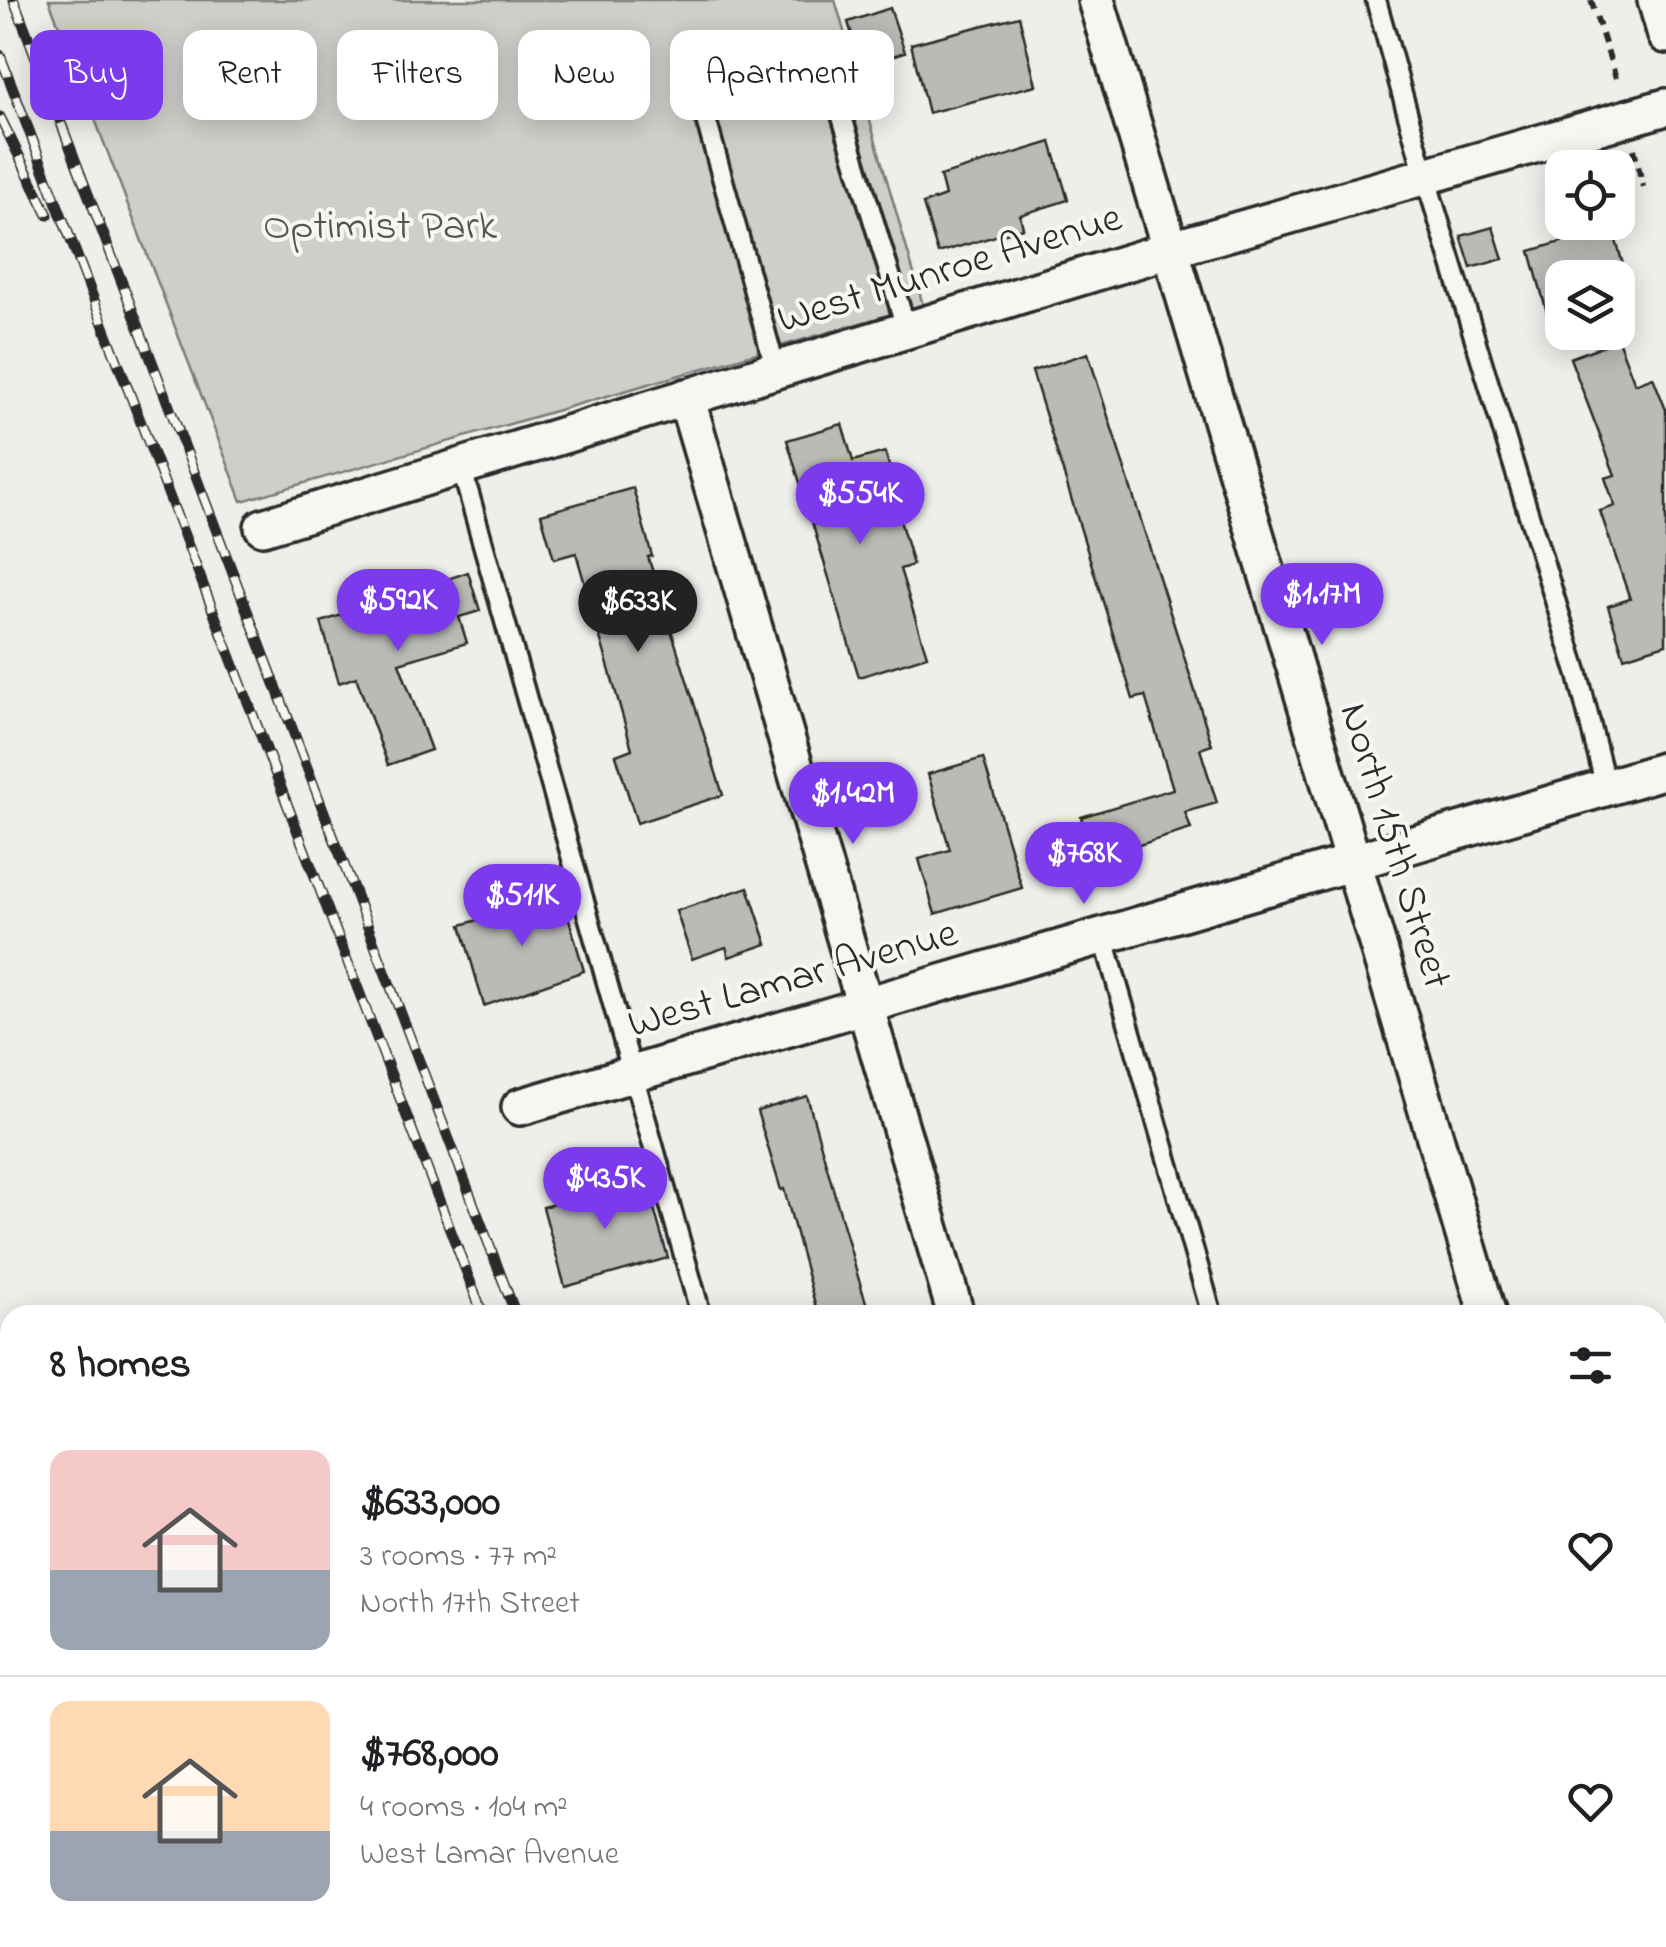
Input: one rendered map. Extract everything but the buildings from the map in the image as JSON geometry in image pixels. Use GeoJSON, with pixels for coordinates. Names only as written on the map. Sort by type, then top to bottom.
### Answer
{"type":"FeatureCollection","features":[{"type":"Feature","properties":{"kind":"street","name":"North 15th Street"},"geometry":{"type":"LineString","coordinates":[[1096,0],[1485,1305]]}},
{"type":"Feature","properties":{"kind":"street"},"geometry":{"type":"LineString","coordinates":[[1656,0],[1666,36]]}},
{"type":"Feature","properties":{"kind":"street","name":"West Munroe Avenue"},"geometry":{"type":"LineString","coordinates":[[263,527],[1172,250],[1666,107]]}},
{"type":"Feature","properties":{"kind":"street"},"geometry":{"type":"LineString","coordinates":[[686,398],[953,1305]]}},
{"type":"Feature","properties":{"kind":"street","name":"West Lamar Avenue"},"geometry":{"type":"LineString","coordinates":[[520,1106],[1666,770]]}},
{"type":"Feature","properties":{"kind":"lane"},"geometry":{"type":"LineString","coordinates":[[1376,0],[1425,176],[1578,675],[1606,787]]}},
{"type":"Feature","properties":{"kind":"lane"},"geometry":{"type":"LineString","coordinates":[[776,370],[705,116],[708,95],[719,82],[785,56],[821,68],[832,84],[907,331]]}},
{"type":"Feature","properties":{"kind":"lane"},"geometry":{"type":"LineString","coordinates":[[461,466],[698,1305]]}},
{"type":"Feature","properties":{"kind":"lane"},"geometry":{"type":"LineString","coordinates":[[1103,935],[1209,1305]]}},
{"type":"Feature","properties":{"kind":"path"},"geometry":{"type":"LineString","coordinates":[[1591,0],[1621,94]]}},
{"type":"Feature","properties":{"kind":"path"},"geometry":{"type":"LineString","coordinates":[[1634,148],[1643,187]]}},
{"type":"Feature","properties":{"kind":"green space","name":"Optimist Park"},"geometry":{"type":"Polygon","coordinates":[[[49,0],[835,0],[844,30],[670,30],[670,120],[870,120],[923,305],[242,501],[95,120],[163,120],[163,30],[61,30],[49,0]]]}},
{"type":"Feature","properties":{"kind":"railway"},"geometry":{"type":"LineString","coordinates":[[14,0],[512,1305]]}},
{"type":"Feature","properties":{"kind":"railway"},"geometry":{"type":"LineString","coordinates":[[0,55],[479,1305]]}},
{"type":"Feature","properties":{"kind":"railway"},"geometry":{"type":"LineString","coordinates":[[0,117],[48,215]]}}]}
